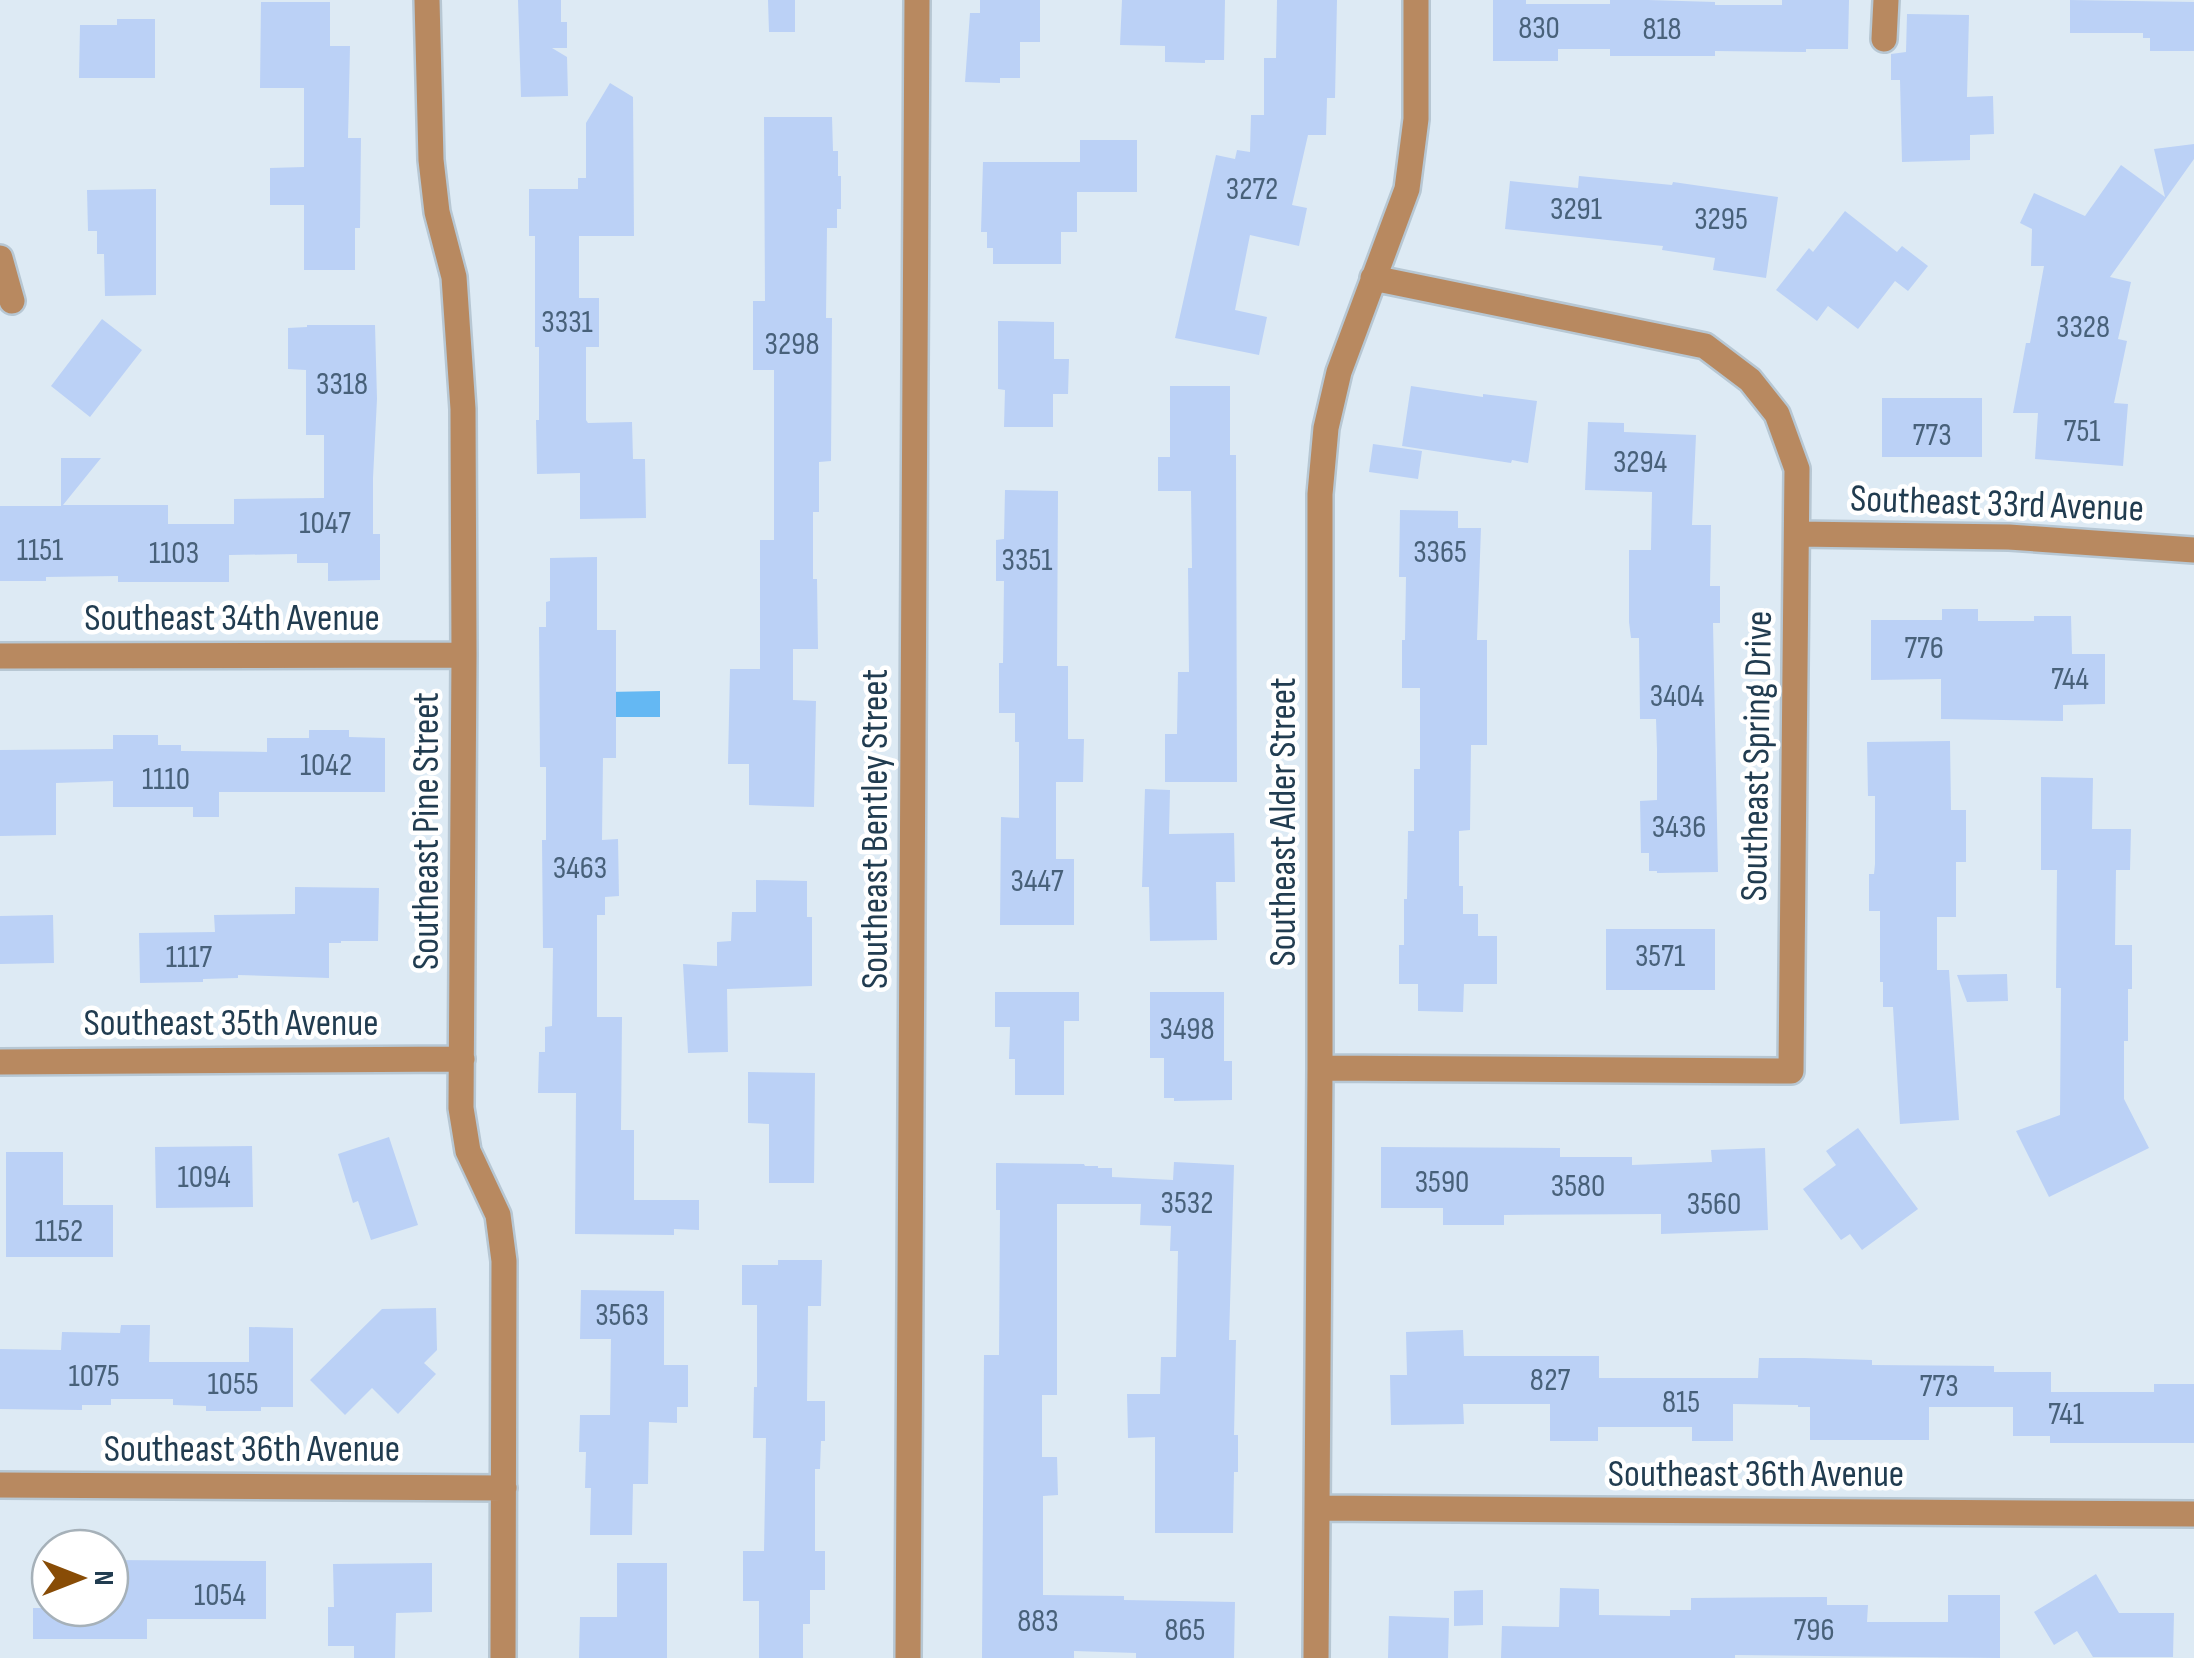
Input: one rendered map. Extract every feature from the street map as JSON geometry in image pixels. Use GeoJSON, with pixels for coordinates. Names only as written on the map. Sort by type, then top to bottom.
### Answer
{"type":"FeatureCollection","features":[{"type":"Feature","properties":{"kind":"street","name":"Southeast Pine Street"},"geometry":{"type":"LineString","coordinates":[[428,0],[431,160],[437,212],[454,277],[463,409],[461,1108],[468,1151],[498,1215],[504,1261],[503,1658]]}},
{"type":"Feature","properties":{"kind":"street","name":"Southeast Bentley Street"},"geometry":{"type":"LineString","coordinates":[[908,1658],[917,0]]}},
{"type":"Feature","properties":{"kind":"street","name":"Southeast Alder Street"},"geometry":{"type":"LineString","coordinates":[[1316,1658],[1320,494],[1326,428],[1339,372],[1406,190],[1416,118],[1416,0]]}},
{"type":"Feature","properties":{"kind":"street"},"geometry":{"type":"LineString","coordinates":[[1884,39],[1886,0]]}},
{"type":"Feature","properties":{"kind":"street"},"geometry":{"type":"LineString","coordinates":[[0,258],[12,301]]}},
{"type":"Feature","properties":{"kind":"street","name":"Southeast Spring Drive"},"geometry":{"type":"LineString","coordinates":[[1320,1068],[1790,1071],[1797,469],[1777,414],[1750,380],[1706,346],[1372,278]]}},
{"type":"Feature","properties":{"kind":"street","name":"Southeast 33rd Avenue"},"geometry":{"type":"LineString","coordinates":[[1797,534],[2009,537],[2194,550]]}},
{"type":"Feature","properties":{"kind":"street","name":"Southeast 34th Avenue"},"geometry":{"type":"LineString","coordinates":[[0,656],[464,655]]}},
{"type":"Feature","properties":{"kind":"street","name":"Southeast 35th Avenue"},"geometry":{"type":"LineString","coordinates":[[0,1062],[462,1059]]}},
{"type":"Feature","properties":{"kind":"street","name":"Southeast 36th Avenue"},"geometry":{"type":"LineString","coordinates":[[0,1485],[504,1488]]}},
{"type":"Feature","properties":{"kind":"street","name":"Southeast 36th Avenue"},"geometry":{"type":"LineString","coordinates":[[1317,1508],[2194,1514]]}},
{"type":"Feature","properties":{"kind":"water"},"geometry":{"type":"Polygon","coordinates":[[[660,691],[660,717],[607,717],[607,692],[660,691]]]}},
{"type":"Feature","properties":{"kind":"building"},"geometry":{"type":"Polygon","coordinates":[[[518,0],[561,0],[561,22],[567,22],[567,48],[552,48],[567,57],[568,96],[521,97],[518,0]]]}},
{"type":"Feature","properties":{"kind":"building"},"geometry":{"type":"Polygon","coordinates":[[[768,0],[795,0],[795,32],[769,32],[768,0]]]}},
{"type":"Feature","properties":{"kind":"building"},"geometry":{"type":"Polygon","coordinates":[[[980,0],[1040,0],[1040,42],[1020,42],[1020,78],[1000,78],[1000,83],[965,82],[970,13],[980,13],[980,0]]]}},
{"type":"Feature","properties":{"kind":"building"},"geometry":{"type":"Polygon","coordinates":[[[1122,0],[1225,0],[1224,60],[1165,62],[1165,46],[1120,45],[1122,0]]]}},
{"type":"Feature","properties":{"kind":"building"},"geometry":{"type":"Polygon","coordinates":[[[1277,0],[1337,0],[1335,98],[1327,98],[1326,135],[1308,135],[1292,205],[1307,208],[1299,246],[1250,235],[1235,310],[1267,317],[1259,355],[1175,338],[1216,155],[1235,159],[1237,150],[1250,152],[1251,115],[1264,115],[1264,58],[1276,58],[1277,0]]]}},
{"type":"Feature","properties":{"kind":"building"},"geometry":{"type":"Polygon","coordinates":[[[1493,0],[1526,0],[1526,4],[1648,0],[1782,5],[1782,0],[1849,0],[1848,49],[1715,51],[1715,56],[1610,56],[1610,49],[1558,49],[1558,61],[1493,61],[1493,0]]]}},
{"type":"Feature","properties":{"kind":"building"},"geometry":{"type":"Polygon","coordinates":[[[2070,0],[2194,2],[2194,51],[2150,51],[2150,38],[2143,38],[2143,33],[2070,33],[2070,0]]]}},
{"type":"Feature","properties":{"kind":"building"},"geometry":{"type":"Polygon","coordinates":[[[261,2],[330,2],[330,46],[350,46],[348,138],[361,138],[360,228],[355,228],[355,270],[304,270],[304,205],[270,205],[270,168],[304,167],[304,88],[260,88],[261,2]]]}},
{"type":"Feature","properties":{"kind":"building"},"geometry":{"type":"Polygon","coordinates":[[[1907,14],[1969,15],[1967,97],[1993,96],[1994,134],[1970,135],[1970,160],[1902,162],[1900,80],[1891,80],[1891,54],[1906,52],[1907,14]]]}},
{"type":"Feature","properties":{"kind":"building"},"geometry":{"type":"Polygon","coordinates":[[[117,19],[155,19],[155,78],[79,78],[80,25],[117,25],[117,19]]]}},
{"type":"Feature","properties":{"kind":"building"},"geometry":{"type":"Polygon","coordinates":[[[610,83],[633,97],[634,236],[579,236],[579,298],[599,298],[599,347],[586,347],[586,420],[632,422],[633,459],[645,459],[646,518],[580,519],[580,473],[537,474],[539,347],[535,347],[535,236],[529,236],[529,189],[578,189],[578,178],[586,178],[586,123],[610,83]]]}},
{"type":"Feature","properties":{"kind":"building"},"geometry":{"type":"Polygon","coordinates":[[[764,117],[832,117],[833,151],[838,151],[841,176],[837,228],[827,228],[826,318],[832,318],[831,461],[819,462],[819,512],[813,512],[818,649],[793,649],[793,700],[816,701],[814,807],[749,805],[749,764],[728,764],[730,669],[760,669],[760,540],[774,540],[774,370],[753,370],[753,301],[765,301],[764,117]]]}},
{"type":"Feature","properties":{"kind":"building"},"geometry":{"type":"Polygon","coordinates":[[[1080,140],[1137,140],[1137,192],[1077,192],[1077,232],[1061,232],[1061,264],[993,264],[987,232],[981,232],[983,162],[1080,162],[1080,140]]]}},
{"type":"Feature","properties":{"kind":"building"},"geometry":{"type":"Polygon","coordinates":[[[2194,144],[2194,159],[2110,277],[2131,282],[2118,339],[2127,341],[2114,403],[2128,404],[2123,466],[2035,459],[2038,413],[2013,413],[2044,266],[2031,266],[2032,229],[2020,223],[2034,193],[2085,216],[2121,165],[2165,197],[2154,149],[2194,144]]]}},
{"type":"Feature","properties":{"kind":"building"},"geometry":{"type":"Polygon","coordinates":[[[1579,176],[1672,185],[1673,182],[1778,197],[1766,278],[1713,270],[1715,258],[1662,250],[1663,246],[1505,229],[1510,181],[1578,188],[1579,176]]]}},
{"type":"Feature","properties":{"kind":"building"},"geometry":{"type":"Polygon","coordinates":[[[156,189],[156,295],[105,296],[104,254],[97,254],[97,231],[88,231],[87,190],[156,189]]]}},
{"type":"Feature","properties":{"kind":"building"},"geometry":{"type":"Polygon","coordinates":[[[1845,211],[1897,252],[1902,246],[1928,266],[1908,291],[1895,281],[1858,329],[1828,306],[1817,321],[1776,290],[1845,211]]]}},
{"type":"Feature","properties":{"kind":"building"},"geometry":{"type":"Polygon","coordinates":[[[102,319],[142,350],[90,417],[51,386],[102,319]]]}},
{"type":"Feature","properties":{"kind":"building"},"geometry":{"type":"Polygon","coordinates":[[[998,321],[1054,322],[1054,359],[1069,359],[1068,394],[1053,394],[1053,427],[1004,427],[1005,390],[998,389],[998,321]]]}},
{"type":"Feature","properties":{"kind":"building"},"geometry":{"type":"Polygon","coordinates":[[[375,325],[373,534],[380,534],[380,580],[328,581],[328,563],[297,563],[297,554],[229,555],[229,582],[118,582],[118,576],[0,581],[0,506],[61,506],[61,458],[101,458],[63,505],[168,505],[168,524],[234,524],[234,499],[324,498],[324,435],[306,435],[306,370],[288,369],[288,328],[375,325]]]}},
{"type":"Feature","properties":{"kind":"building"},"geometry":{"type":"Polygon","coordinates":[[[1170,386],[1230,386],[1230,455],[1236,455],[1237,782],[1165,782],[1165,734],[1177,734],[1178,672],[1189,672],[1188,568],[1192,568],[1191,491],[1158,491],[1158,457],[1170,457],[1170,386]]]}},
{"type":"Feature","properties":{"kind":"building"},"geometry":{"type":"Polygon","coordinates":[[[1411,386],[1537,401],[1528,463],[1402,446],[1411,386]]]}},
{"type":"Feature","properties":{"kind":"building"},"geometry":{"type":"Polygon","coordinates":[[[1882,398],[1982,398],[1982,457],[1882,457],[1882,398]]]}},
{"type":"Feature","properties":{"kind":"building"},"geometry":{"type":"Polygon","coordinates":[[[1588,422],[1624,423],[1624,432],[1696,435],[1692,525],[1711,525],[1710,586],[1720,586],[1720,623],[1713,623],[1718,872],[1657,873],[1649,871],[1649,853],[1641,853],[1640,801],[1657,800],[1656,719],[1640,719],[1639,638],[1631,638],[1629,622],[1629,550],[1651,550],[1652,492],[1585,490],[1588,422]]]}},
{"type":"Feature","properties":{"kind":"building"},"geometry":{"type":"Polygon","coordinates":[[[1373,444],[1422,451],[1418,479],[1369,472],[1373,444]]]}},
{"type":"Feature","properties":{"kind":"building"},"geometry":{"type":"Polygon","coordinates":[[[1005,490],[1058,491],[1057,666],[1068,666],[1068,739],[1084,739],[1083,782],[1056,782],[1056,859],[1074,859],[1074,925],[1000,925],[1001,817],[1019,818],[1015,713],[999,713],[1004,581],[996,581],[996,540],[1004,539],[1005,490]]]}},
{"type":"Feature","properties":{"kind":"building"},"geometry":{"type":"Polygon","coordinates":[[[1400,510],[1458,511],[1458,528],[1481,528],[1477,640],[1487,640],[1487,745],[1471,745],[1470,830],[1459,831],[1459,886],[1463,886],[1463,914],[1478,914],[1478,936],[1497,936],[1497,984],[1464,984],[1463,1012],[1418,1011],[1418,984],[1399,984],[1408,831],[1414,831],[1414,769],[1420,769],[1420,688],[1402,688],[1406,577],[1399,577],[1400,510]]]}},
{"type":"Feature","properties":{"kind":"building"},"geometry":{"type":"Polygon","coordinates":[[[597,557],[597,630],[616,630],[616,758],[603,758],[602,840],[618,839],[619,896],[605,897],[605,915],[597,915],[597,1017],[622,1017],[621,1130],[634,1130],[634,1200],[699,1200],[699,1230],[674,1229],[674,1235],[575,1234],[576,1093],[538,1093],[539,1052],[545,1052],[545,1027],[552,1026],[553,948],[543,948],[546,767],[540,767],[539,627],[546,627],[550,558],[597,557]]]}},
{"type":"Feature","properties":{"kind":"building"},"geometry":{"type":"Polygon","coordinates":[[[1942,609],[1978,609],[1978,621],[2034,621],[2034,616],[2071,616],[2072,654],[2105,654],[2105,704],[2063,705],[2063,721],[1941,719],[1941,679],[1871,680],[1871,620],[1942,620],[1942,609]]]}},
{"type":"Feature","properties":{"kind":"building"},"geometry":{"type":"Polygon","coordinates":[[[309,730],[349,730],[349,737],[385,738],[385,792],[219,792],[219,817],[193,817],[193,807],[113,807],[113,781],[56,783],[56,835],[0,836],[0,750],[113,749],[113,735],[158,735],[158,745],[181,745],[181,751],[267,752],[267,738],[309,738],[309,730]]]}},
{"type":"Feature","properties":{"kind":"building"},"geometry":{"type":"Polygon","coordinates":[[[1950,741],[1951,810],[1966,810],[1966,862],[1956,862],[1956,917],[1937,917],[1937,970],[1949,970],[1959,1120],[1900,1124],[1893,1007],[1883,1007],[1880,982],[1880,911],[1869,911],[1869,874],[1874,874],[1875,864],[1875,796],[1868,796],[1867,742],[1950,741]]]}},
{"type":"Feature","properties":{"kind":"building"},"geometry":{"type":"Polygon","coordinates":[[[2041,777],[2093,778],[2092,829],[2131,829],[2130,870],[2116,870],[2115,945],[2132,945],[2128,1041],[2124,1041],[2124,1099],[2149,1148],[2049,1197],[2016,1131],[2060,1115],[2057,870],[2041,870],[2041,777]]]}},
{"type":"Feature","properties":{"kind":"building"},"geometry":{"type":"Polygon","coordinates":[[[1145,789],[1170,790],[1169,834],[1234,833],[1235,882],[1216,882],[1217,940],[1150,941],[1149,887],[1142,887],[1145,789]]]}},
{"type":"Feature","properties":{"kind":"building"},"geometry":{"type":"Polygon","coordinates":[[[756,880],[807,881],[807,917],[812,917],[812,986],[727,989],[728,1052],[688,1053],[683,964],[717,966],[717,942],[731,941],[732,912],[756,912],[756,880]]]}},
{"type":"Feature","properties":{"kind":"building"},"geometry":{"type":"Polygon","coordinates":[[[295,887],[379,888],[378,941],[329,943],[329,978],[238,975],[203,982],[140,983],[139,933],[215,932],[214,915],[295,914],[295,887]]]}},
{"type":"Feature","properties":{"kind":"building"},"geometry":{"type":"Polygon","coordinates":[[[53,915],[54,963],[0,964],[0,916],[53,915]]]}},
{"type":"Feature","properties":{"kind":"building"},"geometry":{"type":"Polygon","coordinates":[[[1606,929],[1715,929],[1715,990],[1606,990],[1606,929]]]}},
{"type":"Feature","properties":{"kind":"building"},"geometry":{"type":"Polygon","coordinates":[[[2007,974],[2008,1001],[1967,1002],[1957,975],[2007,974]]]}},
{"type":"Feature","properties":{"kind":"building"},"geometry":{"type":"Polygon","coordinates":[[[995,992],[1079,992],[1079,1021],[1064,1021],[1064,1095],[1015,1095],[1015,1059],[1009,1059],[1010,1027],[995,1027],[995,992]]]}},
{"type":"Feature","properties":{"kind":"building"},"geometry":{"type":"Polygon","coordinates":[[[1150,992],[1224,992],[1224,1061],[1232,1061],[1232,1100],[1164,1098],[1164,1058],[1150,1058],[1150,992]]]}},
{"type":"Feature","properties":{"kind":"building"},"geometry":{"type":"Polygon","coordinates":[[[748,1072],[815,1073],[814,1183],[769,1183],[769,1124],[748,1123],[748,1072]]]}},
{"type":"Feature","properties":{"kind":"building"},"geometry":{"type":"Polygon","coordinates":[[[1858,1128],[1918,1209],[1862,1250],[1850,1234],[1841,1240],[1803,1189],[1836,1165],[1826,1151],[1858,1128]]]}},
{"type":"Feature","properties":{"kind":"building"},"geometry":{"type":"Polygon","coordinates":[[[389,1137],[418,1225],[371,1240],[358,1201],[353,1203],[338,1154],[389,1137]]]}},
{"type":"Feature","properties":{"kind":"building"},"geometry":{"type":"Polygon","coordinates":[[[252,1146],[253,1207],[156,1208],[155,1147],[252,1146]]]}},
{"type":"Feature","properties":{"kind":"building"},"geometry":{"type":"Polygon","coordinates":[[[1381,1147],[1560,1148],[1560,1157],[1632,1157],[1632,1165],[1712,1162],[1711,1150],[1765,1148],[1768,1230],[1661,1234],[1661,1214],[1504,1215],[1504,1225],[1443,1225],[1443,1208],[1381,1208],[1381,1147]]]}},
{"type":"Feature","properties":{"kind":"building"},"geometry":{"type":"Polygon","coordinates":[[[6,1152],[63,1152],[63,1205],[113,1205],[113,1257],[6,1257],[6,1152]]]}},
{"type":"Feature","properties":{"kind":"building"},"geometry":{"type":"Polygon","coordinates":[[[1174,1162],[1234,1165],[1229,1340],[1236,1340],[1234,1435],[1238,1435],[1238,1472],[1234,1472],[1233,1533],[1155,1533],[1155,1437],[1128,1438],[1127,1394],[1160,1394],[1161,1357],[1176,1357],[1178,1251],[1170,1251],[1171,1226],[1140,1225],[1141,1204],[1057,1204],[1057,1395],[1042,1395],[1042,1457],[1057,1457],[1058,1495],[1043,1496],[1043,1595],[1235,1602],[1234,1658],[1136,1658],[1136,1653],[1074,1651],[1074,1658],[982,1658],[984,1355],[999,1355],[1000,1210],[996,1210],[996,1163],[1084,1164],[1112,1168],[1112,1177],[1173,1180],[1174,1162]]]}},
{"type":"Feature","properties":{"kind":"building"},"geometry":{"type":"Polygon","coordinates":[[[778,1260],[822,1260],[821,1306],[808,1306],[807,1401],[825,1401],[825,1441],[821,1441],[820,1469],[815,1469],[815,1551],[825,1551],[825,1590],[810,1590],[810,1624],[803,1624],[803,1658],[759,1658],[759,1601],[743,1601],[743,1551],[764,1551],[766,1438],[753,1438],[757,1305],[742,1305],[742,1265],[778,1265],[778,1260]]]}},
{"type":"Feature","properties":{"kind":"building"},"geometry":{"type":"Polygon","coordinates":[[[581,1290],[664,1291],[664,1365],[688,1365],[688,1407],[677,1407],[677,1423],[649,1422],[648,1484],[633,1484],[632,1535],[590,1535],[591,1488],[585,1488],[586,1452],[579,1452],[580,1415],[610,1415],[611,1339],[580,1339],[581,1290]]]}},
{"type":"Feature","properties":{"kind":"building"},"geometry":{"type":"Polygon","coordinates":[[[436,1308],[437,1350],[424,1363],[436,1374],[398,1414],[372,1388],[345,1415],[310,1380],[382,1309],[436,1308]]]}},
{"type":"Feature","properties":{"kind":"building"},"geometry":{"type":"Polygon","coordinates":[[[121,1325],[150,1325],[149,1362],[249,1362],[249,1327],[293,1328],[293,1407],[206,1411],[206,1406],[173,1405],[173,1399],[111,1399],[111,1405],[82,1405],[82,1410],[0,1409],[0,1349],[61,1350],[62,1332],[120,1333],[121,1325]]]}},
{"type":"Feature","properties":{"kind":"building"},"geometry":{"type":"Polygon","coordinates":[[[1463,1330],[1464,1356],[1599,1356],[1599,1378],[1758,1378],[1759,1358],[1804,1358],[1872,1360],[1872,1365],[1994,1366],[1994,1372],[2051,1372],[2051,1392],[2154,1392],[2154,1384],[2194,1384],[2194,1443],[2050,1443],[2050,1436],[2013,1436],[2013,1407],[1929,1407],[1929,1440],[1810,1440],[1810,1407],[1798,1405],[1733,1404],[1733,1441],[1692,1441],[1692,1427],[1598,1427],[1598,1441],[1550,1441],[1550,1404],[1463,1404],[1464,1424],[1391,1425],[1390,1375],[1407,1375],[1406,1332],[1463,1330]]]}},
{"type":"Feature","properties":{"kind":"building"},"geometry":{"type":"Polygon","coordinates":[[[130,1560],[266,1561],[266,1619],[147,1619],[147,1639],[33,1639],[33,1628],[130,1628],[130,1560]]]}},
{"type":"Feature","properties":{"kind":"building"},"geometry":{"type":"Polygon","coordinates":[[[432,1563],[432,1612],[396,1613],[395,1658],[354,1658],[354,1646],[328,1646],[328,1607],[334,1607],[333,1564],[432,1563]]]}},
{"type":"Feature","properties":{"kind":"building"},"geometry":{"type":"Polygon","coordinates":[[[617,1563],[667,1563],[667,1658],[579,1658],[580,1617],[617,1617],[617,1563]]]}},
{"type":"Feature","properties":{"kind":"building"},"geometry":{"type":"Polygon","coordinates":[[[2096,1574],[2119,1613],[2174,1613],[2173,1657],[2093,1657],[2077,1631],[2054,1645],[2034,1612],[2096,1574]]]}},
{"type":"Feature","properties":{"kind":"building"},"geometry":{"type":"Polygon","coordinates":[[[1560,1588],[1599,1589],[1599,1615],[1670,1616],[1670,1610],[1691,1610],[1691,1598],[1827,1597],[1827,1605],[1868,1605],[1867,1622],[1948,1622],[1948,1595],[2000,1595],[2000,1658],[1501,1658],[1502,1626],[1559,1627],[1560,1588]]]}},
{"type":"Feature","properties":{"kind":"building"},"geometry":{"type":"Polygon","coordinates":[[[1483,1590],[1483,1625],[1454,1626],[1454,1591],[1483,1590]]]}},
{"type":"Feature","properties":{"kind":"building"},"geometry":{"type":"Polygon","coordinates":[[[1389,1616],[1449,1618],[1448,1658],[1388,1658],[1389,1616]]]}}]}
